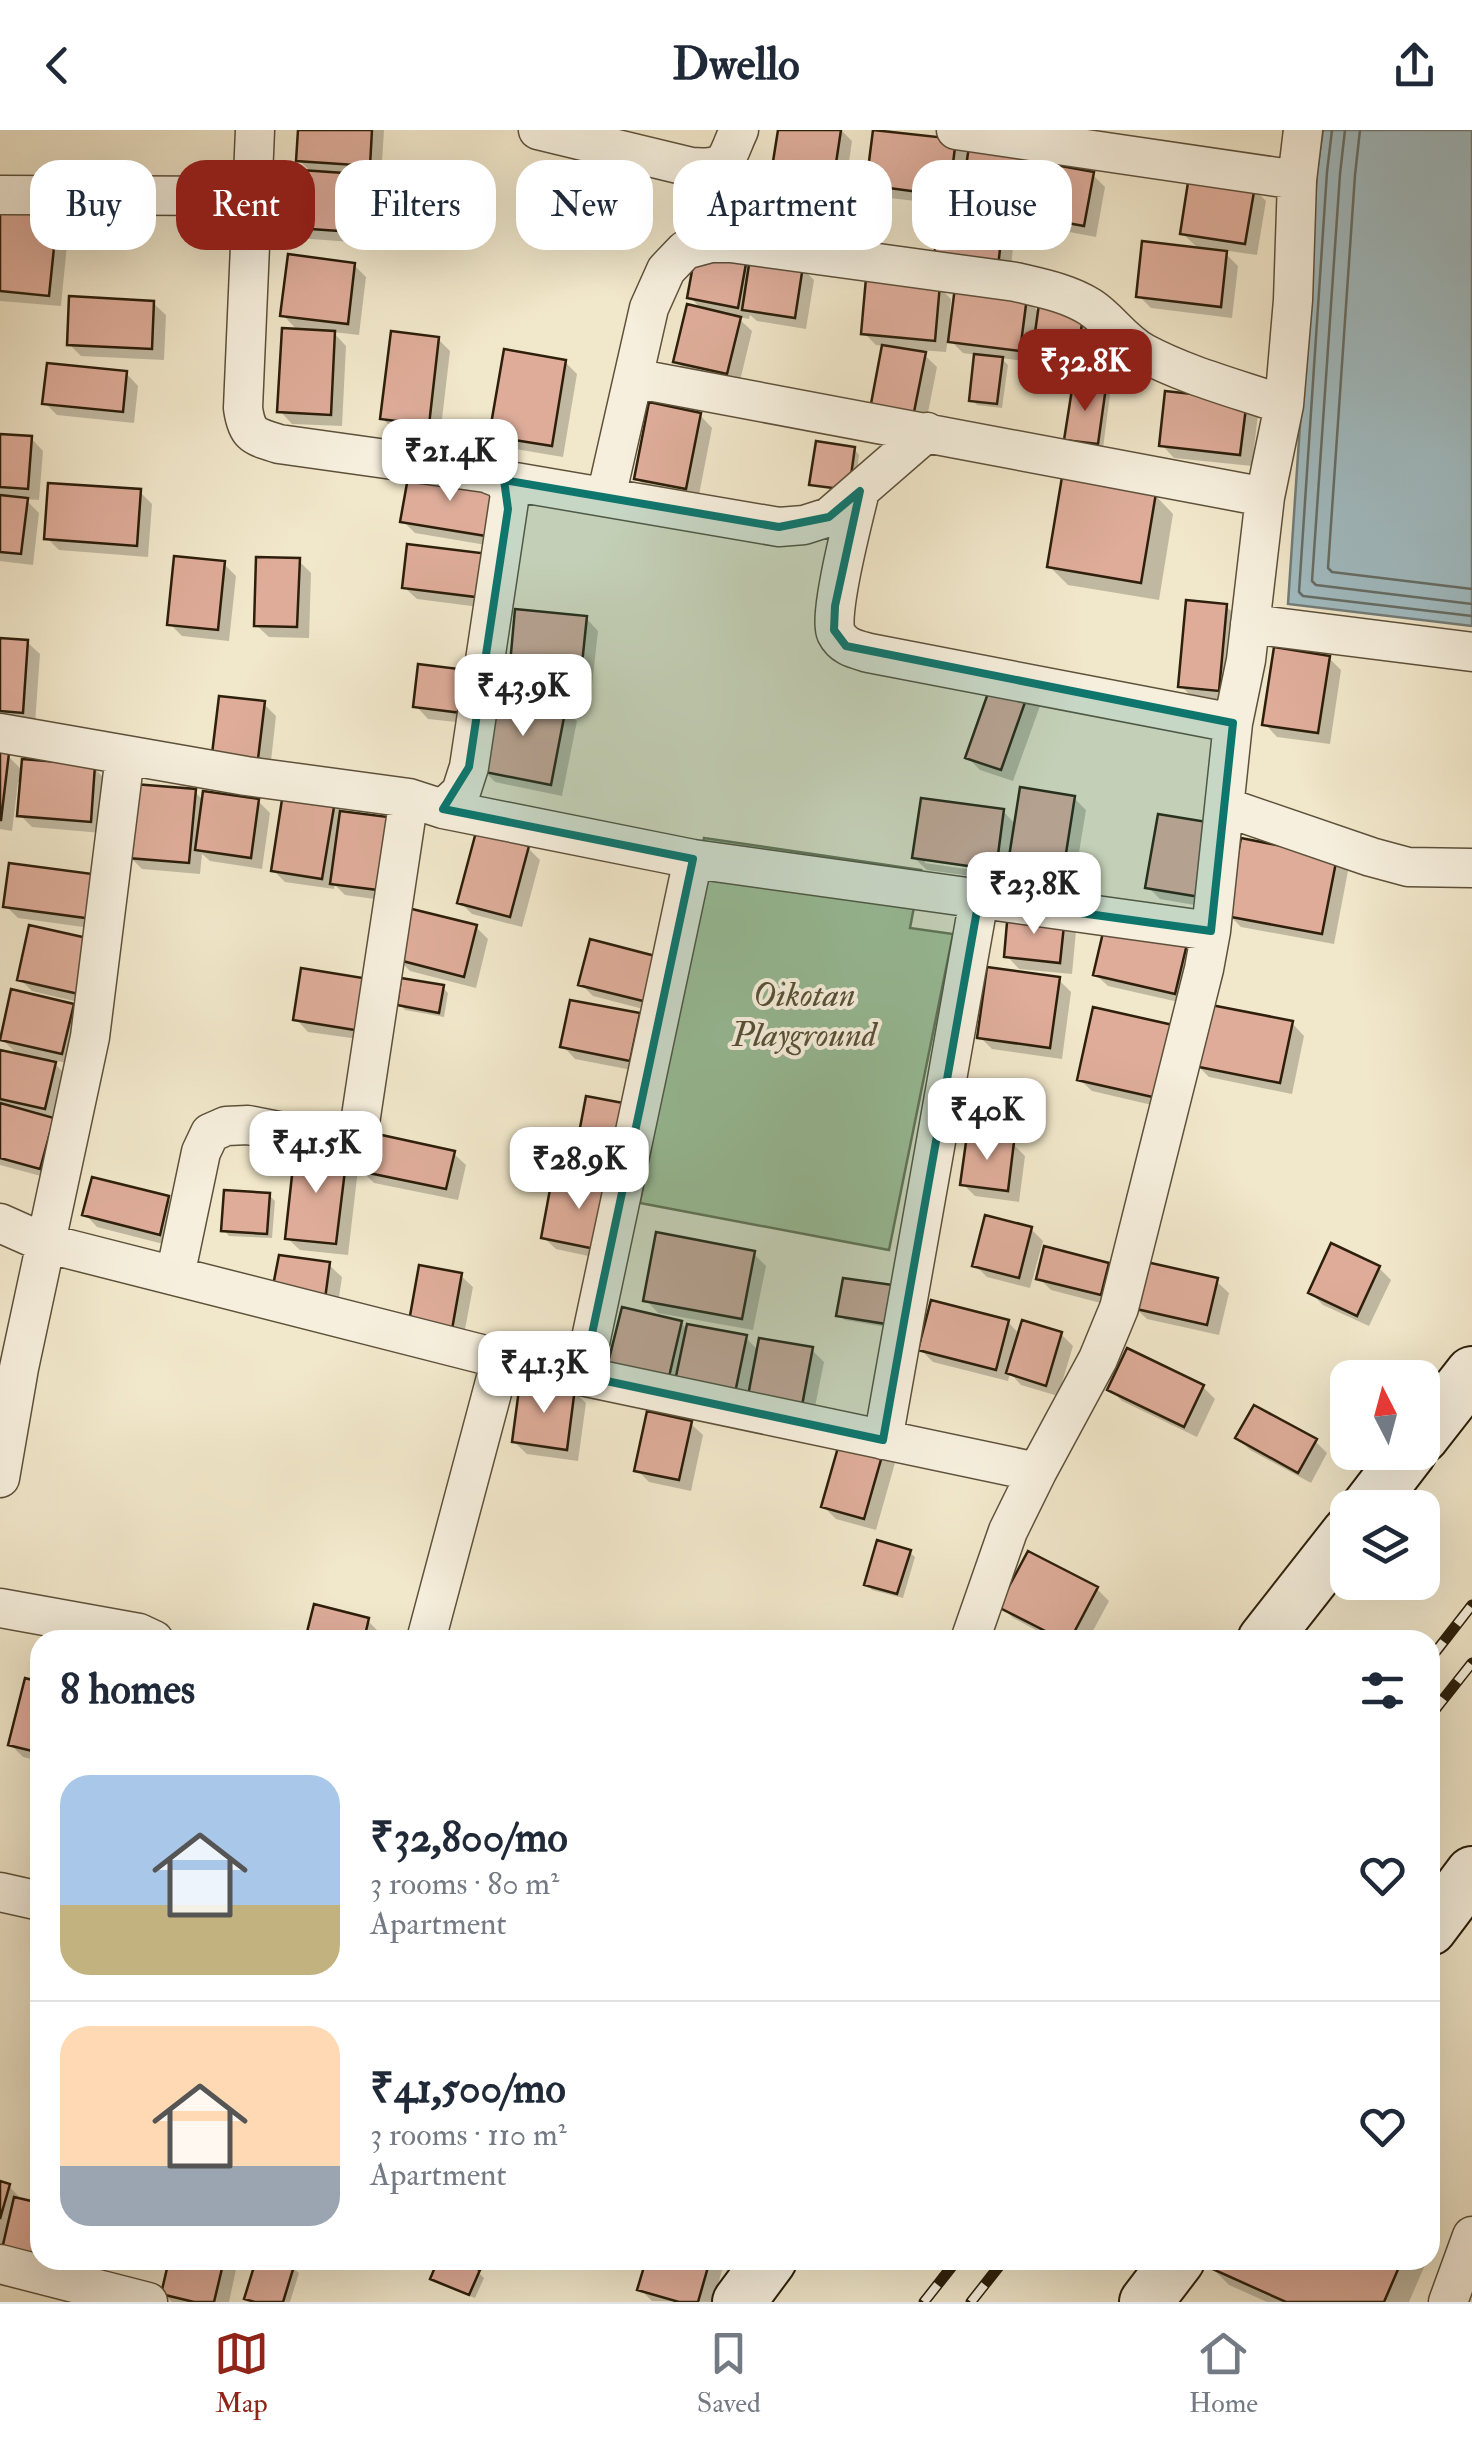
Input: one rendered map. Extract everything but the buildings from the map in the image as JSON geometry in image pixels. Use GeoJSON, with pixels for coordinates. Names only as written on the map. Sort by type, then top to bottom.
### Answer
{"type":"FeatureCollection","features":[{"type":"Feature","properties":{"kind":"street"},"geometry":{"type":"LineString","coordinates":[[254,160],[255,130]]}},
{"type":"Feature","properties":{"kind":"street"},"geometry":{"type":"LineString","coordinates":[[538,130],[712,169],[724,163],[740,130]]}},
{"type":"Feature","properties":{"kind":"street"},"geometry":{"type":"LineString","coordinates":[[956,130],[1298,180]]}},
{"type":"Feature","properties":{"kind":"street"},"geometry":{"type":"LineString","coordinates":[[973,1630],[1008,1531],[1098,1359],[1119,1308],[1204,969],[1265,496],[1284,405],[1303,130]]}},
{"type":"Feature","properties":{"kind":"street"},"geometry":{"type":"LineString","coordinates":[[0,195],[176,196]]}},
{"type":"Feature","properties":{"kind":"street"},"geometry":{"type":"LineString","coordinates":[[606,497],[649,308],[666,270],[685,250],[711,243],[1053,290],[1092,308],[1140,352],[1284,405]]}},
{"type":"Feature","properties":{"kind":"street"},"geometry":{"type":"LineString","coordinates":[[250,250],[245,425],[256,437],[279,444],[486,473],[504,480],[779,527],[830,517],[927,432]]}},
{"type":"Feature","properties":{"kind":"street"},"geometry":{"type":"LineString","coordinates":[[633,378],[1265,496]]}},
{"type":"Feature","properties":{"kind":"street"},"geometry":{"type":"LineString","coordinates":[[426,804],[461,792],[469,767],[510,494],[504,480]]}},
{"type":"Feature","properties":{"kind":"street"},"geometry":{"type":"LineString","coordinates":[[860,491],[836,606],[834,630],[846,646],[1233,723]]}},
{"type":"Feature","properties":{"kind":"street"},"geometry":{"type":"LineString","coordinates":[[1250,624],[1472,652]]}},
{"type":"Feature","properties":{"kind":"street"},"geometry":{"type":"LineString","coordinates":[[0,733],[426,804],[694,859],[1211,931]]}},
{"type":"Feature","properties":{"kind":"street"},"geometry":{"type":"LineString","coordinates":[[0,1478],[19,1368],[90,1038],[125,756]]}},
{"type":"Feature","properties":{"kind":"street"},"geometry":{"type":"LineString","coordinates":[[175,1276],[201,1152],[210,1133],[226,1126],[248,1125],[329,1140],[351,1136],[360,1122],[426,804]]}},
{"type":"Feature","properties":{"kind":"street"},"geometry":{"type":"LineString","coordinates":[[1225,807],[1408,867],[1472,868]]}},
{"type":"Feature","properties":{"kind":"street"},"geometry":{"type":"LineString","coordinates":[[583,1376],[694,859]]}},
{"type":"Feature","properties":{"kind":"street"},"geometry":{"type":"LineString","coordinates":[[883,1440],[980,899]]}},
{"type":"Feature","properties":{"kind":"street"},"geometry":{"type":"LineString","coordinates":[[0,1224],[45,1243],[501,1359],[1037,1472]]}},
{"type":"Feature","properties":{"kind":"street"},"geometry":{"type":"LineString","coordinates":[[429,1630],[501,1359]]}},
{"type":"Feature","properties":{"kind":"street"},"geometry":{"type":"LineString","coordinates":[[1440,1414],[1472,1373]]}},
{"type":"Feature","properties":{"kind":"street"},"geometry":{"type":"LineString","coordinates":[[1272,1630],[1330,1556]]}},
{"type":"Feature","properties":{"kind":"street"},"geometry":{"type":"LineString","coordinates":[[0,1608],[122,1630]]}},
{"type":"Feature","properties":{"kind":"street"},"geometry":{"type":"LineString","coordinates":[[1440,1916],[1472,1873]]}},
{"type":"Feature","properties":{"kind":"street"},"geometry":{"type":"LineString","coordinates":[[0,1892],[30,1900]]}},
{"type":"Feature","properties":{"kind":"street"},"geometry":{"type":"LineString","coordinates":[[1448,2302],[1472,2236]]}},
{"type":"Feature","properties":{"kind":"street"},"geometry":{"type":"LineString","coordinates":[[0,2264],[148,2302]]}},
{"type":"Feature","properties":{"kind":"street"},"geometry":{"type":"LineString","coordinates":[[738,2302],[762,2270]]}},
{"type":"Feature","properties":{"kind":"street"},"geometry":{"type":"LineString","coordinates":[[1146,2302],[1170,2270]]}},
{"type":"Feature","properties":{"kind":"highlighted area"},"geometry":{"type":"Polygon","coordinates":[[[504,480],[779,527],[829,517],[860,491],[835,606],[834,630],[846,646],[1233,723],[1211,931],[979,899],[883,1440],[583,1376],[693,859],[443,809],[469,767],[508,509],[504,480]]]}},
{"type":"Feature","properties":{"kind":"green space","name":"Oikotan Playground"},"geometry":{"type":"Polygon","coordinates":[[[704,838],[921,870],[910,928],[953,934],[889,1250],[640,1203],[704,838]]]}},
{"type":"Feature","properties":{"kind":"water"},"geometry":{"type":"Polygon","coordinates":[[[1323,130],[1472,130],[1472,626],[1288,604],[1323,130]]]}},
{"type":"Feature","properties":{"kind":"railway"},"geometry":{"type":"LineString","coordinates":[[1440,1646],[1472,1605]]}},
{"type":"Feature","properties":{"kind":"railway"},"geometry":{"type":"LineString","coordinates":[[1440,1703],[1472,1663]]}},
{"type":"Feature","properties":{"kind":"railway"},"geometry":{"type":"LineString","coordinates":[[924,2302],[949,2270]]}},
{"type":"Feature","properties":{"kind":"railway"},"geometry":{"type":"LineString","coordinates":[[971,2302],[996,2270]]}}]}
